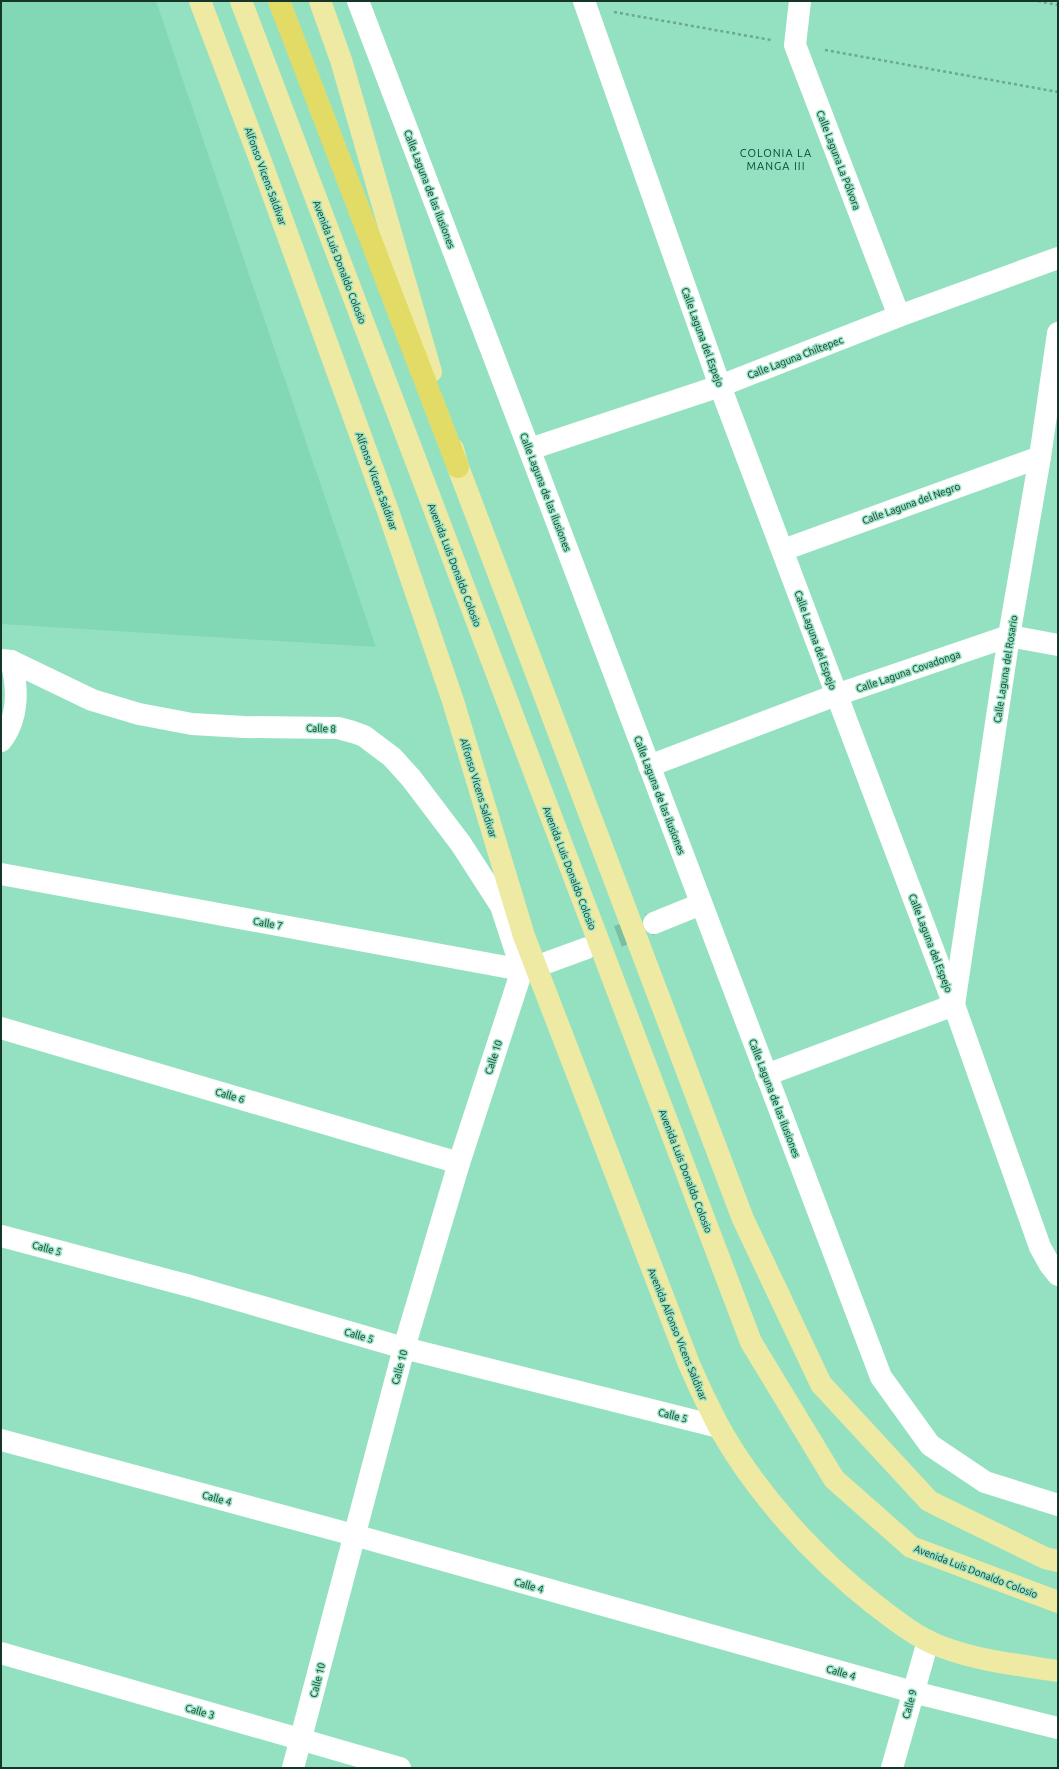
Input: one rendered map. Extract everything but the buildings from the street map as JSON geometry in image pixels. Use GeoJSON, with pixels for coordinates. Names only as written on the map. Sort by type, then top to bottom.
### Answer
{"type":"FeatureCollection","features":[{"type":"Feature","properties":{"kind":"highway"},"geometry":{"type":"LineString","coordinates":[[279,1],[458,467]]}},
{"type":"Feature","properties":{"kind":"main road","name":"Alfonso Vicens Saldivar"},"geometry":{"type":"LineString","coordinates":[[200,1],[264,170],[388,511],[453,701],[524,936],[529,968]]}},
{"type":"Feature","properties":{"kind":"main road","name":"Avenida Luis Donaldo Colosio"},"geometry":{"type":"LineString","coordinates":[[241,1],[751,1342],[834,1478],[911,1547],[1058,1602]]}},
{"type":"Feature","properties":{"kind":"main road"},"geometry":{"type":"LineString","coordinates":[[320,1],[341,60],[458,467],[743,1219],[821,1384],[929,1501],[1045,1558],[1058,1560]]}},
{"type":"Feature","properties":{"kind":"main road","name":"Avenida Alfonso Vicens Saldivar"},"geometry":{"type":"LineString","coordinates":[[529,968],[689,1364],[719,1427],[741,1461],[774,1505],[813,1549],[854,1588],[893,1619],[928,1641],[956,1652],[981,1658],[1058,1671]]}},
{"type":"Feature","properties":{"kind":"street","name":"Calle Laguna de las ilusiones"},"geometry":{"type":"LineString","coordinates":[[358,1],[530,449],[881,1378],[930,1445],[985,1482],[1058,1505]]}},
{"type":"Feature","properties":{"kind":"street","name":"Calle Laguna del Espejo"},"geometry":{"type":"LineString","coordinates":[[584,1],[720,386],[954,1005],[1040,1247],[1050,1265],[1058,1275]]}},
{"type":"Feature","properties":{"kind":"street","name":"Calle Laguna La Pólvora"},"geometry":{"type":"LineString","coordinates":[[800,1],[795,44],[899,316]]}},
{"type":"Feature","properties":{"kind":"street","name":"Calle Laguna Chiltepec"},"geometry":{"type":"LineString","coordinates":[[530,449],[720,386],[899,316],[1058,258]]}},
{"type":"Feature","properties":{"kind":"street","name":"Calle Laguna del Rosario"},"geometry":{"type":"LineString","coordinates":[[954,1005],[1058,333]]}},
{"type":"Feature","properties":{"kind":"street","name":"Calle Laguna del Negro"},"geometry":{"type":"LineString","coordinates":[[783,550],[1040,456]]}},
{"type":"Feature","properties":{"kind":"street","name":"Calle Laguna Covadonga"},"geometry":{"type":"LineString","coordinates":[[649,766],[836,696],[1010,636],[1058,645]]}},
{"type":"Feature","properties":{"kind":"street","name":"Calle 8"},"geometry":{"type":"LineString","coordinates":[[6,660],[92,700],[139,714],[192,724],[244,727],[338,728],[364,736],[392,757],[439,813],[501,906],[529,968]]}},
{"type":"Feature","properties":{"kind":"street"},"geometry":{"type":"LineString","coordinates":[[1,740],[7,733],[16,700],[15,676],[6,660]]}},
{"type":"Feature","properties":{"kind":"street","name":"Calle 7"},"geometry":{"type":"LineString","coordinates":[[1,874],[529,968]]}},
{"type":"Feature","properties":{"kind":"street"},"geometry":{"type":"LineString","coordinates":[[654,923],[702,904]]}},
{"type":"Feature","properties":{"kind":"street"},"geometry":{"type":"LineString","coordinates":[[529,968],[586,948]]}},
{"type":"Feature","properties":{"kind":"street","name":"Calle 10"},"geometry":{"type":"LineString","coordinates":[[293,1768],[302,1740],[404,1348],[459,1163],[529,968]]}},
{"type":"Feature","properties":{"kind":"street"},"geometry":{"type":"LineString","coordinates":[[766,1075],[954,1005]]}},
{"type":"Feature","properties":{"kind":"street","name":"Calle 6"},"geometry":{"type":"LineString","coordinates":[[1,1028],[459,1163]]}},
{"type":"Feature","properties":{"kind":"street","name":"Calle 5"},"geometry":{"type":"LineString","coordinates":[[1,1236],[190,1286],[404,1348],[719,1427]]}},
{"type":"Feature","properties":{"kind":"street","name":"Calle 4"},"geometry":{"type":"LineString","coordinates":[[1,1440],[354,1536],[913,1692],[1058,1728]]}},
{"type":"Feature","properties":{"kind":"street","name":"Calle 9"},"geometry":{"type":"LineString","coordinates":[[892,1768],[928,1641]]}},
{"type":"Feature","properties":{"kind":"street","name":"Calle 3"},"geometry":{"type":"LineString","coordinates":[[1,1653],[400,1768]]}},
{"type":"Feature","properties":{"kind":"path"},"geometry":{"type":"LineString","coordinates":[[1038,1],[1058,5]]}},
{"type":"Feature","properties":{"kind":"shaded area"},"geometry":{"type":"Polygon","coordinates":[[[1,1],[156,1],[376,647],[1,624],[1,1]]]}},
{"type":"Feature","properties":{"kind":"tunnel"},"geometry":{"type":"LineString","coordinates":[[587,948],[651,924]]}},
{"type":"Feature","properties":{"kind":"district","name":"COLONIA LA MANGA III"},"geometry":{"type":"Point","coordinates":[776,159]}}]}
